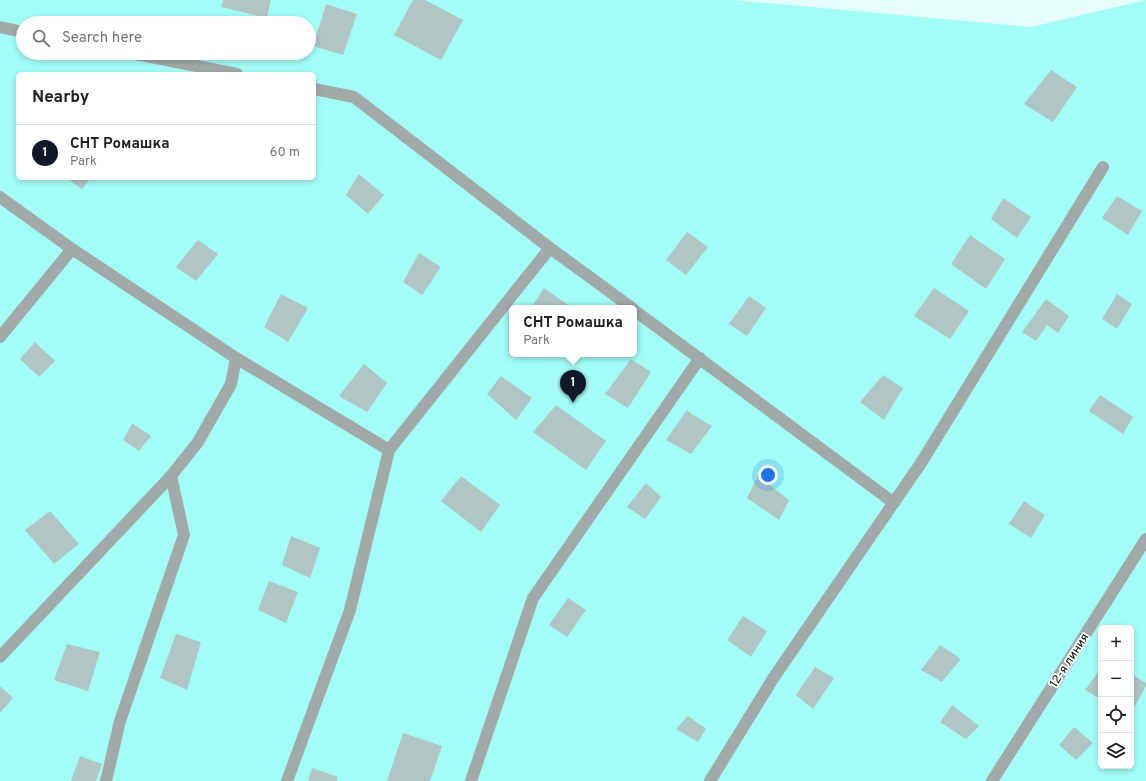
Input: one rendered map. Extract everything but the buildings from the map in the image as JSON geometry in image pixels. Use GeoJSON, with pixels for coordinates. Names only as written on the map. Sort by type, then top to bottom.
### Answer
{"type":"FeatureCollection","features":[{"type":"Feature","properties":{"kind":"street"},"geometry":{"type":"LineString","coordinates":[[0,27],[16,30]]}},
{"type":"Feature","properties":{"kind":"street"},"geometry":{"type":"LineString","coordinates":[[166,60],[227,72]]}},
{"type":"Feature","properties":{"kind":"street"},"geometry":{"type":"LineString","coordinates":[[316,89],[354,97],[550,248],[628,305]]}},
{"type":"Feature","properties":{"kind":"street"},"geometry":{"type":"LineString","coordinates":[[710,781],[774,677],[921,463],[1103,167]]}},
{"type":"Feature","properties":{"kind":"street"},"geometry":{"type":"LineString","coordinates":[[0,197],[72,249],[236,358],[389,450]]}},
{"type":"Feature","properties":{"kind":"street"},"geometry":{"type":"LineString","coordinates":[[287,781],[350,610],[389,450],[550,248]]}},
{"type":"Feature","properties":{"kind":"street"},"geometry":{"type":"LineString","coordinates":[[0,338],[72,249]]}},
{"type":"Feature","properties":{"kind":"street"},"geometry":{"type":"LineString","coordinates":[[637,312],[894,503]]}},
{"type":"Feature","properties":{"kind":"street"},"geometry":{"type":"LineString","coordinates":[[0,657],[171,476],[198,442],[231,384],[236,358]]}},
{"type":"Feature","properties":{"kind":"street"},"geometry":{"type":"LineString","coordinates":[[471,781],[533,598],[700,358]]}},
{"type":"Feature","properties":{"kind":"street"},"geometry":{"type":"LineString","coordinates":[[106,781],[120,721],[184,535],[171,476]]}},
{"type":"Feature","properties":{"kind":"street","name":"12-я линия"},"geometry":{"type":"LineString","coordinates":[[992,781],[1146,540]]}},
{"type":"Feature","properties":{"kind":"shaded area"},"geometry":{"type":"Polygon","coordinates":[[[0,0],[734,0],[1031,27],[1146,0],[1146,781],[0,781],[0,0]]]}},
{"type":"Feature","properties":{"kind":"place","name":"СНТ Ромашка"},"geometry":{"type":"Point","coordinates":[573,403]}}]}
